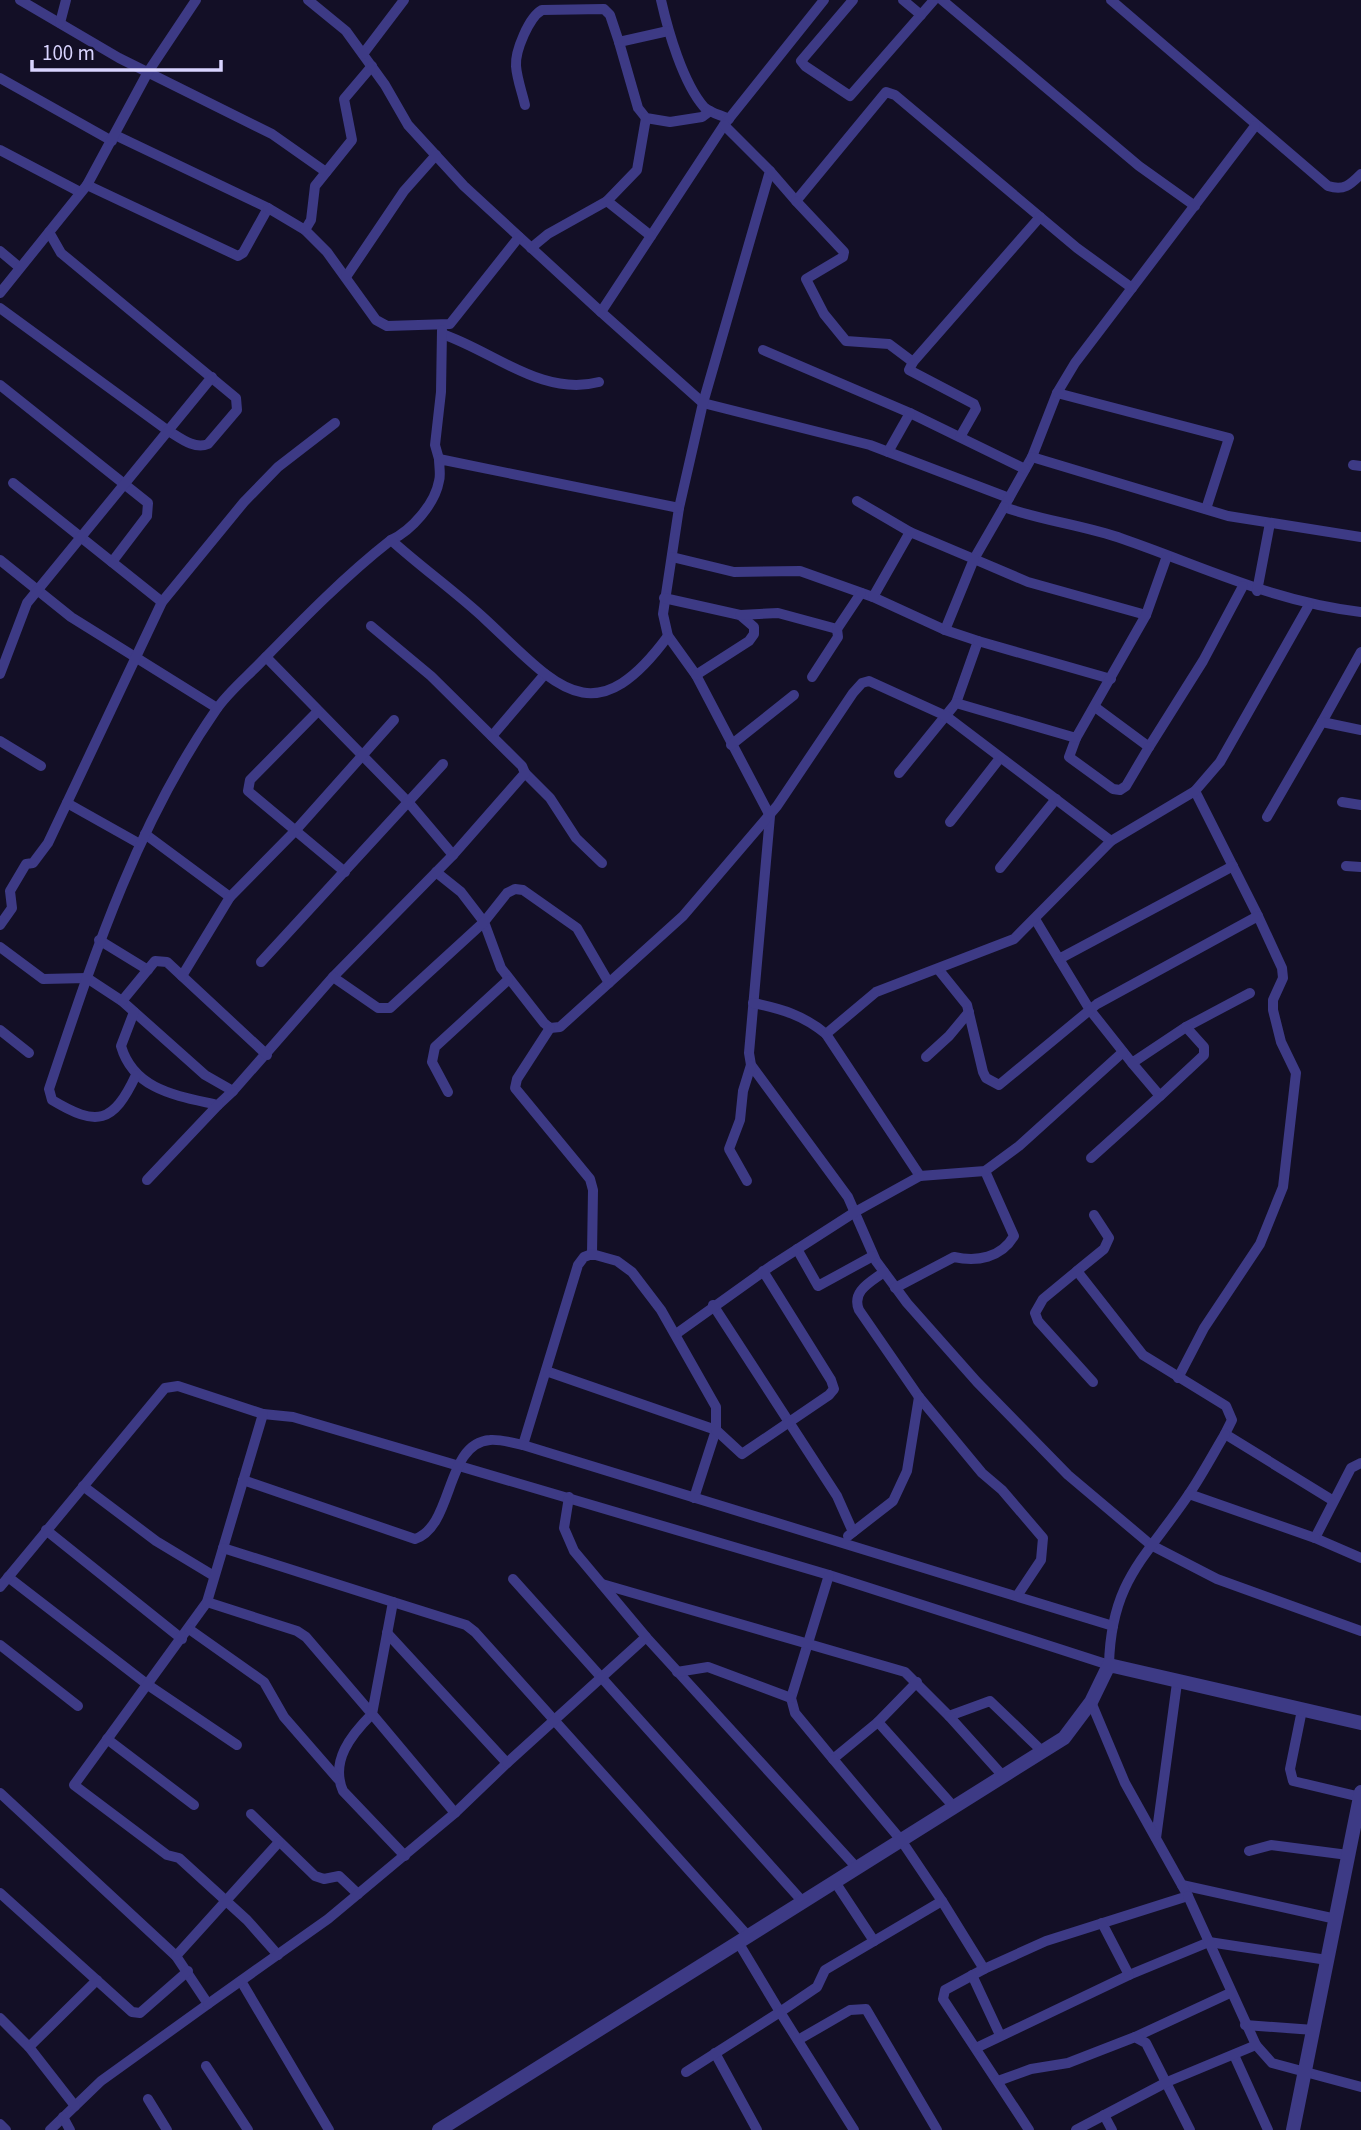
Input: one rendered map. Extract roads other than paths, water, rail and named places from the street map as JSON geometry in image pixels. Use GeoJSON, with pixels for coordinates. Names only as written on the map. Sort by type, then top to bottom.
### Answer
{"type":"FeatureCollection","features":[{"type":"Feature","properties":{"kind":"street"},"geometry":{"type":"LineString","coordinates":[[20,0],[148,72],[272,134],[326,172]]}},
{"type":"Feature","properties":{"kind":"street"},"geometry":{"type":"LineString","coordinates":[[60,23],[66,0]]}},
{"type":"Feature","properties":{"kind":"street"},"geometry":{"type":"LineString","coordinates":[[307,0],[337,22],[372,66],[408,125],[436,155],[519,237],[704,403],[888,452],[1007,503],[1120,538],[1256,591],[1309,605],[1361,612]]}},
{"type":"Feature","properties":{"kind":"street"},"geometry":{"type":"LineString","coordinates":[[363,54],[404,0]]}},
{"type":"Feature","properties":{"kind":"street"},"geometry":{"type":"LineString","coordinates":[[661,0],[668,31],[697,95],[710,111],[726,122],[844,252],[843,257],[806,279],[824,314],[846,341],[894,345],[913,362]]}},
{"type":"Feature","properties":{"kind":"street"},"geometry":{"type":"LineString","coordinates":[[601,312],[726,122],[824,0]]}},
{"type":"Feature","properties":{"kind":"street"},"geometry":{"type":"LineString","coordinates":[[853,0],[802,61],[804,66],[850,96],[933,0]]}},
{"type":"Feature","properties":{"kind":"street"},"geometry":{"type":"LineString","coordinates":[[903,0],[921,15]]}},
{"type":"Feature","properties":{"kind":"street"},"geometry":{"type":"LineString","coordinates":[[942,0],[1139,166],[1195,206]]}},
{"type":"Feature","properties":{"kind":"street"},"geometry":{"type":"LineString","coordinates":[[1111,0],[1328,186],[1339,189],[1348,186],[1361,174]]}},
{"type":"Feature","properties":{"kind":"street"},"geometry":{"type":"LineString","coordinates":[[0,293],[83,189],[114,138],[148,72],[192,1]]}},
{"type":"Feature","properties":{"kind":"street"},"geometry":{"type":"LineString","coordinates":[[525,105],[516,65],[517,55],[535,14],[542,10],[604,9],[610,15],[619,41],[638,108],[646,118],[670,122],[702,117],[710,111]]}},
{"type":"Feature","properties":{"kind":"street"},"geometry":{"type":"LineString","coordinates":[[619,41],[668,31]]}},
{"type":"Feature","properties":{"kind":"street"},"geometry":{"type":"LineString","coordinates":[[304,230],[311,220],[315,186],[352,140],[344,99],[372,66]]}},
{"type":"Feature","properties":{"kind":"street"},"geometry":{"type":"LineString","coordinates":[[0,78],[114,138],[268,208],[304,230],[327,252],[376,320],[387,326],[442,329],[527,374],[579,387],[599,382]]}},
{"type":"Feature","properties":{"kind":"street"},"geometry":{"type":"LineString","coordinates":[[796,201],[886,92],[895,94],[1040,217],[1132,288]]}},
{"type":"Feature","properties":{"kind":"street"},"geometry":{"type":"LineString","coordinates":[[531,248],[548,234],[607,201],[637,170],[646,118]]}},
{"type":"Feature","properties":{"kind":"street"},"geometry":{"type":"LineString","coordinates":[[945,630],[974,559],[1032,457],[1057,393],[1074,363],[1255,126]]}},
{"type":"Feature","properties":{"kind":"street"},"geometry":{"type":"LineString","coordinates":[[0,150],[237,256],[243,253],[268,208]]}},
{"type":"Feature","properties":{"kind":"street"},"geometry":{"type":"LineString","coordinates":[[346,276],[404,191],[436,155]]}},
{"type":"Feature","properties":{"kind":"street"},"geometry":{"type":"LineString","coordinates":[[770,171],[704,403],[679,509],[663,614],[668,636],[696,675],[770,816],[749,1054],[751,1065],[848,1197],[873,1256],[895,1288],[977,1382],[1068,1475],[1151,1545],[1217,1578],[1361,1630]]}},
{"type":"Feature","properties":{"kind":"street"},"geometry":{"type":"LineString","coordinates":[[607,201],[651,236]]}},
{"type":"Feature","properties":{"kind":"street"},"geometry":{"type":"LineString","coordinates":[[960,437],[976,409],[974,404],[911,374],[913,362],[1040,217]]}},
{"type":"Feature","properties":{"kind":"street"},"geometry":{"type":"LineString","coordinates":[[0,308],[167,430],[197,445],[208,444],[237,410],[238,403],[212,377],[61,253],[49,232]]}},
{"type":"Feature","properties":{"kind":"street"},"geometry":{"type":"LineString","coordinates":[[442,329],[464,310],[519,237]]}},
{"type":"Feature","properties":{"kind":"street"},"geometry":{"type":"LineString","coordinates":[[0,251],[19,267]]}},
{"type":"Feature","properties":{"kind":"street"},"geometry":{"type":"LineString","coordinates":[[136,1075],[126,1097],[112,1113],[94,1119],[80,1116],[52,1100],[49,1089],[99,940],[143,839],[164,794],[217,708],[357,567],[391,540],[406,533],[432,498],[439,481],[439,459],[435,445],[441,392],[442,329]]}},
{"type":"Feature","properties":{"kind":"street"},"geometry":{"type":"LineString","coordinates":[[763,350],[910,413],[1025,469]]}},
{"type":"Feature","properties":{"kind":"street"},"geometry":{"type":"LineString","coordinates":[[0,674],[21,614],[38,589],[212,377]]}},
{"type":"Feature","properties":{"kind":"street"},"geometry":{"type":"LineString","coordinates":[[0,385],[124,483],[150,509],[112,562]]}},
{"type":"Feature","properties":{"kind":"street"},"geometry":{"type":"LineString","coordinates":[[1057,393],[1229,438],[1206,509]]}},
{"type":"Feature","properties":{"kind":"street"},"geometry":{"type":"LineString","coordinates":[[888,452],[910,413]]}},
{"type":"Feature","properties":{"kind":"street"},"geometry":{"type":"LineString","coordinates":[[0,925],[12,908],[10,891],[20,871],[26,864],[33,863],[48,843],[162,602],[244,502],[286,460],[335,423]]}},
{"type":"Feature","properties":{"kind":"street"},"geometry":{"type":"LineString","coordinates":[[1032,457],[1206,509],[1270,523],[1361,537]]}},
{"type":"Feature","properties":{"kind":"street"},"geometry":{"type":"LineString","coordinates":[[439,459],[679,509]]}},
{"type":"Feature","properties":{"kind":"street"},"geometry":{"type":"LineString","coordinates":[[13,483],[162,602]]}},
{"type":"Feature","properties":{"kind":"street"},"geometry":{"type":"LineString","coordinates":[[857,501],[910,532],[1028,582],[1146,615]]}},
{"type":"Feature","properties":{"kind":"street"},"geometry":{"type":"LineString","coordinates":[[1256,591],[1270,523]]}},
{"type":"Feature","properties":{"kind":"street"},"geometry":{"type":"LineString","coordinates":[[873,597],[910,532]]}},
{"type":"Feature","properties":{"kind":"street"},"geometry":{"type":"LineString","coordinates":[[391,540],[545,674],[566,689],[586,694],[621,685],[650,661],[668,636]]}},
{"type":"Feature","properties":{"kind":"street"},"geometry":{"type":"LineString","coordinates":[[1167,556],[1146,615],[1069,751],[1069,757],[1112,789],[1120,790],[1126,786],[1203,661],[1243,586]]}},
{"type":"Feature","properties":{"kind":"street"},"geometry":{"type":"LineString","coordinates":[[672,557],[734,572],[800,572],[873,597],[945,630],[1111,680]]}},
{"type":"Feature","properties":{"kind":"street"},"geometry":{"type":"LineString","coordinates":[[0,560],[71,617],[217,708]]}},
{"type":"Feature","properties":{"kind":"street"},"geometry":{"type":"LineString","coordinates":[[812,677],[838,637],[837,629],[861,593]]}},
{"type":"Feature","properties":{"kind":"street"},"geometry":{"type":"LineString","coordinates":[[664,598],[740,615],[778,612],[837,629]]}},
{"type":"Feature","properties":{"kind":"street"},"geometry":{"type":"LineString","coordinates":[[826,1034],[876,992],[1014,939],[1111,841],[1195,791],[1220,762],[1309,605]]}},
{"type":"Feature","properties":{"kind":"street"},"geometry":{"type":"LineString","coordinates":[[696,675],[749,642],[754,634],[754,627],[740,615]]}},
{"type":"Feature","properties":{"kind":"street"},"geometry":{"type":"LineString","coordinates":[[371,626],[431,676],[522,766],[525,773],[551,798],[576,838],[602,863]]}},
{"type":"Feature","properties":{"kind":"street"},"geometry":{"type":"LineString","coordinates":[[899,773],[956,704],[978,641]]}},
{"type":"Feature","properties":{"kind":"street"},"geometry":{"type":"LineString","coordinates":[[1267,817],[1361,652]]}},
{"type":"Feature","properties":{"kind":"street"},"geometry":{"type":"LineString","coordinates":[[266,657],[409,803],[453,855]]}},
{"type":"Feature","properties":{"kind":"street"},"geometry":{"type":"LineString","coordinates":[[492,736],[545,674]]}},
{"type":"Feature","properties":{"kind":"street"},"geometry":{"type":"LineString","coordinates":[[592,1254],[593,1190],[590,1179],[516,1088],[517,1079],[550,1028],[568,1023],[683,916],[770,816],[862,683],[877,684],[946,716],[1111,841]]}},
{"type":"Feature","properties":{"kind":"street"},"geometry":{"type":"LineString","coordinates":[[731,745],[794,695]]}},
{"type":"Feature","properties":{"kind":"street"},"geometry":{"type":"LineString","coordinates":[[956,704],[1076,738]]}},
{"type":"Feature","properties":{"kind":"street"},"geometry":{"type":"LineString","coordinates":[[1095,707],[1149,747]]}},
{"type":"Feature","properties":{"kind":"street"},"geometry":{"type":"LineString","coordinates":[[318,711],[247,786],[250,795],[345,872]]}},
{"type":"Feature","properties":{"kind":"street"},"geometry":{"type":"LineString","coordinates":[[182,976],[230,897],[295,831],[394,720]]}},
{"type":"Feature","properties":{"kind":"street"},"geometry":{"type":"LineString","coordinates":[[1322,722],[1361,730]]}},
{"type":"Feature","properties":{"kind":"street"},"geometry":{"type":"LineString","coordinates":[[0,741],[41,765]]}},
{"type":"Feature","properties":{"kind":"street"},"geometry":{"type":"LineString","coordinates":[[950,821],[1000,758]]}},
{"type":"Feature","properties":{"kind":"street"},"geometry":{"type":"LineString","coordinates":[[261,962],[443,764]]}},
{"type":"Feature","properties":{"kind":"street"},"geometry":{"type":"LineString","coordinates":[[147,1180],[267,1055],[333,977],[453,855],[525,773]]}},
{"type":"Feature","properties":{"kind":"street"},"geometry":{"type":"LineString","coordinates":[[1178,1378],[1204,1328],[1260,1244],[1283,1187],[1296,1073],[1280,1042],[1273,1010],[1273,1000],[1283,978],[1282,968],[1195,791]]}},
{"type":"Feature","properties":{"kind":"street"},"geometry":{"type":"LineString","coordinates":[[1000,868],[1056,800]]}},
{"type":"Feature","properties":{"kind":"street"},"geometry":{"type":"LineString","coordinates":[[1342,802],[1361,804]]}},
{"type":"Feature","properties":{"kind":"street"},"geometry":{"type":"LineString","coordinates":[[67,803],[143,839],[230,897]]}},
{"type":"Feature","properties":{"kind":"street"},"geometry":{"type":"LineString","coordinates":[[1059,959],[1233,866]]}},
{"type":"Feature","properties":{"kind":"street"},"geometry":{"type":"LineString","coordinates":[[1346,866],[1361,867]]}},
{"type":"Feature","properties":{"kind":"street"},"geometry":{"type":"LineString","coordinates":[[436,872],[461,892],[484,922],[508,980],[550,1028]]}},
{"type":"Feature","properties":{"kind":"street"},"geometry":{"type":"LineString","coordinates":[[333,977],[378,1009],[390,1007],[484,922],[507,893],[515,889],[523,890],[577,928],[609,984]]}},
{"type":"Feature","properties":{"kind":"street"},"geometry":{"type":"LineString","coordinates":[[938,968],[969,1012],[986,1078],[999,1085],[1090,1010],[1258,916]]}},
{"type":"Feature","properties":{"kind":"street"},"geometry":{"type":"LineString","coordinates":[[1035,919],[1090,1010],[1160,1096]]}},
{"type":"Feature","properties":{"kind":"street"},"geometry":{"type":"LineString","coordinates":[[99,940],[148,971]]}},
{"type":"Feature","properties":{"kind":"street"},"geometry":{"type":"LineString","coordinates":[[0,947],[43,979],[87,978],[122,1001],[205,1075],[233,1091]]}},
{"type":"Feature","properties":{"kind":"street"},"geometry":{"type":"LineString","coordinates":[[122,1001],[155,961],[162,960],[267,1055]]}},
{"type":"Feature","properties":{"kind":"street"},"geometry":{"type":"LineString","coordinates":[[448,1092],[432,1062],[435,1046],[508,980]]}},
{"type":"Feature","properties":{"kind":"street"},"geometry":{"type":"LineString","coordinates":[[1132,1063],[1186,1027],[1250,993]]}},
{"type":"Feature","properties":{"kind":"street"},"geometry":{"type":"LineString","coordinates":[[753,1003],[797,1014],[826,1034],[920,1176]]}},
{"type":"Feature","properties":{"kind":"street"},"geometry":{"type":"LineString","coordinates":[[134,1012],[121,1046],[136,1075],[172,1096],[218,1105]]}},
{"type":"Feature","properties":{"kind":"street"},"geometry":{"type":"LineString","coordinates":[[926,1057],[949,1036],[969,1012]]}},
{"type":"Feature","properties":{"kind":"street"},"geometry":{"type":"LineString","coordinates":[[1091,1158],[1204,1055],[1204,1046],[1186,1027]]}},
{"type":"Feature","properties":{"kind":"street"},"geometry":{"type":"LineString","coordinates":[[0,1030],[29,1053]]}},
{"type":"Feature","properties":{"kind":"street"},"geometry":{"type":"LineString","coordinates":[[676,1334],[763,1271],[855,1212],[920,1176],[985,1171],[1019,1146],[1123,1052]]}},
{"type":"Feature","properties":{"kind":"street"},"geometry":{"type":"LineString","coordinates":[[747,1181],[729,1149],[740,1120],[743,1091],[751,1065]]}},
{"type":"Feature","properties":{"kind":"street"},"geometry":{"type":"LineString","coordinates":[[895,1288],[954,1257],[973,1261],[983,1259],[1009,1245],[1014,1236],[985,1171]]}},
{"type":"Feature","properties":{"kind":"street"},"geometry":{"type":"LineString","coordinates":[[1093,1382],[1038,1321],[1035,1313],[1043,1299],[1104,1249],[1110,1238],[1094,1215]]}},
{"type":"Feature","properties":{"kind":"street"},"geometry":{"type":"LineString","coordinates":[[797,1249],[818,1286],[873,1256]]}},
{"type":"Feature","properties":{"kind":"street"},"geometry":{"type":"LineString","coordinates":[[523,1445],[578,1265],[584,1257],[592,1254],[626,1266],[655,1300],[716,1407],[716,1430],[694,1498]]}},
{"type":"Feature","properties":{"kind":"street"},"geometry":{"type":"LineString","coordinates":[[546,1371],[716,1430],[742,1454],[834,1389],[763,1271]]}},
{"type":"Feature","properties":{"kind":"street"},"geometry":{"type":"LineString","coordinates":[[439,2130],[458,2125],[743,1939],[1064,1738],[1091,1702],[1109,1665],[1112,1629],[1125,1582],[1189,1494],[1232,1420],[1231,1412],[1143,1355],[1077,1271]]}},
{"type":"Feature","properties":{"kind":"street"},"geometry":{"type":"LineString","coordinates":[[884,1272],[860,1290],[856,1304],[919,1397],[982,1473],[1002,1490],[1043,1538],[1041,1560],[1017,1596]]}},
{"type":"Feature","properties":{"kind":"street"},"geometry":{"type":"LineString","coordinates":[[713,1305],[844,1508],[853,1532]]}},
{"type":"Feature","properties":{"kind":"street"},"geometry":{"type":"LineString","coordinates":[[0,1587],[165,1388],[178,1387],[262,1414],[293,1417],[569,1497],[829,1575],[1109,1665],[1177,1683],[1361,1723]]}},
{"type":"Feature","properties":{"kind":"street"},"geometry":{"type":"LineString","coordinates":[[840,1543],[893,1501],[907,1471],[919,1397]]}},
{"type":"Feature","properties":{"kind":"street"},"geometry":{"type":"LineString","coordinates":[[262,1414],[207,1602],[74,1785],[167,1855],[179,1858],[226,1900],[278,1955]]}},
{"type":"Feature","properties":{"kind":"street"},"geometry":{"type":"LineString","coordinates":[[1225,1434],[1332,1500]]}},
{"type":"Feature","properties":{"kind":"street"},"geometry":{"type":"LineString","coordinates":[[243,1480],[415,1539],[427,1535],[435,1524],[457,1465],[480,1444],[489,1440],[523,1445],[1017,1596],[1112,1629]]}},
{"type":"Feature","properties":{"kind":"street"},"geometry":{"type":"LineString","coordinates":[[1315,1538],[1350,1468],[1361,1463]]}},
{"type":"Feature","properties":{"kind":"street"},"geometry":{"type":"LineString","coordinates":[[83,1486],[156,1541],[215,1576]]}},
{"type":"Feature","properties":{"kind":"street"},"geometry":{"type":"LineString","coordinates":[[1189,1494],[1315,1538],[1361,1558]]}},
{"type":"Feature","properties":{"kind":"street"},"geometry":{"type":"LineString","coordinates":[[569,1497],[564,1528],[574,1551],[677,1672],[857,1868]]}},
{"type":"Feature","properties":{"kind":"street"},"geometry":{"type":"LineString","coordinates":[[46,1530],[182,1639]]}},
{"type":"Feature","properties":{"kind":"street"},"geometry":{"type":"LineString","coordinates":[[223,1548],[466,1625],[475,1632],[555,1719],[743,1939],[780,2012],[854,2130]]}},
{"type":"Feature","properties":{"kind":"street"},"geometry":{"type":"LineString","coordinates":[[829,1575],[792,1698],[794,1713],[901,1840],[984,1969]]}},
{"type":"Feature","properties":{"kind":"street"},"geometry":{"type":"LineString","coordinates":[[8,1577],[148,1685],[237,1745]]}},
{"type":"Feature","properties":{"kind":"street"},"geometry":{"type":"LineString","coordinates":[[513,1579],[603,1676],[803,1902]]}},
{"type":"Feature","properties":{"kind":"street"},"geometry":{"type":"LineString","coordinates":[[602,1584],[905,1672],[918,1682],[1003,1776]]}},
{"type":"Feature","properties":{"kind":"street"},"geometry":{"type":"LineString","coordinates":[[207,1602],[297,1631],[306,1637],[455,1813]]}},
{"type":"Feature","properties":{"kind":"street"},"geometry":{"type":"LineString","coordinates":[[338,1779],[345,1744],[372,1714],[393,1602]]}},
{"type":"Feature","properties":{"kind":"street"},"geometry":{"type":"LineString","coordinates":[[189,1629],[264,1682],[288,1722],[338,1779],[343,1791],[405,1856]]}},
{"type":"Feature","properties":{"kind":"street"},"geometry":{"type":"LineString","coordinates":[[387,1633],[507,1763]]}},
{"type":"Feature","properties":{"kind":"street"},"geometry":{"type":"LineString","coordinates":[[50,2130],[101,2081],[278,1955],[405,1856],[646,1637]]}},
{"type":"Feature","properties":{"kind":"street"},"geometry":{"type":"LineString","coordinates":[[0,1644],[78,1706]]}},
{"type":"Feature","properties":{"kind":"street"},"geometry":{"type":"LineString","coordinates":[[677,1672],[708,1667],[792,1698]]}},
{"type":"Feature","properties":{"kind":"street"},"geometry":{"type":"LineString","coordinates":[[833,1759],[878,1722],[918,1682]]}},
{"type":"Feature","properties":{"kind":"street"},"geometry":{"type":"LineString","coordinates":[[1156,1838],[1177,1683]]}},
{"type":"Feature","properties":{"kind":"street"},"geometry":{"type":"LineString","coordinates":[[949,1716],[990,1702],[1042,1751]]}},
{"type":"Feature","properties":{"kind":"street"},"geometry":{"type":"LineString","coordinates":[[1091,1702],[1115,1763],[1188,1895],[1230,1993],[1256,2045],[1272,2063],[1361,2087]]}},
{"type":"Feature","properties":{"kind":"street"},"geometry":{"type":"LineString","coordinates":[[1293,2130],[1361,1794],[1293,1781],[1290,1769],[1302,1710]]}},
{"type":"Feature","properties":{"kind":"street"},"geometry":{"type":"LineString","coordinates":[[878,1722],[954,1807]]}},
{"type":"Feature","properties":{"kind":"street"},"geometry":{"type":"LineString","coordinates":[[107,1739],[194,1805]]}},
{"type":"Feature","properties":{"kind":"street"},"geometry":{"type":"LineString","coordinates":[[0,1793],[176,1956],[208,2004]]}},
{"type":"Feature","properties":{"kind":"street"},"geometry":{"type":"LineString","coordinates":[[251,1814],[315,1876],[324,1879],[339,1875],[358,1894]]}},
{"type":"Feature","properties":{"kind":"street"},"geometry":{"type":"LineString","coordinates":[[176,1956],[279,1842]]}},
{"type":"Feature","properties":{"kind":"street"},"geometry":{"type":"LineString","coordinates":[[1249,1851],[1271,1845],[1348,1855]]}},
{"type":"Feature","properties":{"kind":"street"},"geometry":{"type":"LineString","coordinates":[[835,1882],[874,1941]]}},
{"type":"Feature","properties":{"kind":"street"},"geometry":{"type":"LineString","coordinates":[[1182,1885],[1336,1919]]}},
{"type":"Feature","properties":{"kind":"street"},"geometry":{"type":"LineString","coordinates":[[0,1893],[125,2008],[139,2013],[188,1971]]}},
{"type":"Feature","properties":{"kind":"street"},"geometry":{"type":"LineString","coordinates":[[1029,2130],[942,1994],[972,1975],[1046,1941],[1188,1895]]}},
{"type":"Feature","properties":{"kind":"street"},"geometry":{"type":"LineString","coordinates":[[686,2072],[817,1987],[825,1970],[942,1901]]}},
{"type":"Feature","properties":{"kind":"street"},"geometry":{"type":"LineString","coordinates":[[1102,1923],[1129,1975]]}},
{"type":"Feature","properties":{"kind":"street"},"geometry":{"type":"LineString","coordinates":[[976,2048],[1129,1975],[1209,1942],[1327,1960]]}},
{"type":"Feature","properties":{"kind":"street"},"geometry":{"type":"LineString","coordinates":[[972,1975],[1000,2035]]}},
{"type":"Feature","properties":{"kind":"street"},"geometry":{"type":"LineString","coordinates":[[29,2047],[97,1980]]}},
{"type":"Feature","properties":{"kind":"street"},"geometry":{"type":"LineString","coordinates":[[241,1981],[329,2130]]}},
{"type":"Feature","properties":{"kind":"street"},"geometry":{"type":"LineString","coordinates":[[998,2081],[1031,2069],[1068,2063],[1135,2037],[1230,1993]]}},
{"type":"Feature","properties":{"kind":"street"},"geometry":{"type":"LineString","coordinates":[[797,2040],[850,2010],[866,2009],[937,2130]]}},
{"type":"Feature","properties":{"kind":"street"},"geometry":{"type":"LineString","coordinates":[[0,2018],[29,2047],[75,2106]]}},
{"type":"Feature","properties":{"kind":"street"},"geometry":{"type":"LineString","coordinates":[[1245,2025],[1314,2030]]}},
{"type":"Feature","properties":{"kind":"street"},"geometry":{"type":"LineString","coordinates":[[1135,2037],[1146,2043],[1190,2130]]}},
{"type":"Feature","properties":{"kind":"street"},"geometry":{"type":"LineString","coordinates":[[1076,2130],[1167,2082],[1256,2045]]}},
{"type":"Feature","properties":{"kind":"street"},"geometry":{"type":"LineString","coordinates":[[715,2053],[757,2130]]}},
{"type":"Feature","properties":{"kind":"street"},"geometry":{"type":"LineString","coordinates":[[1234,2055],[1268,2130]]}},
{"type":"Feature","properties":{"kind":"street"},"geometry":{"type":"LineString","coordinates":[[206,2066],[248,2130]]}},
{"type":"Feature","properties":{"kind":"street"},"geometry":{"type":"LineString","coordinates":[[148,2099],[167,2130]]}},
{"type":"Feature","properties":{"kind":"street"},"geometry":{"type":"LineString","coordinates":[[1104,2115],[1112,2130]]}},
{"type":"Feature","properties":{"kind":"street"},"geometry":{"type":"LineString","coordinates":[[63,2117],[70,2130]]}},
{"type":"Feature","properties":{"kind":"street"},"geometry":{"type":"LineString","coordinates":[[0,2124],[6,2130]]}}]}
